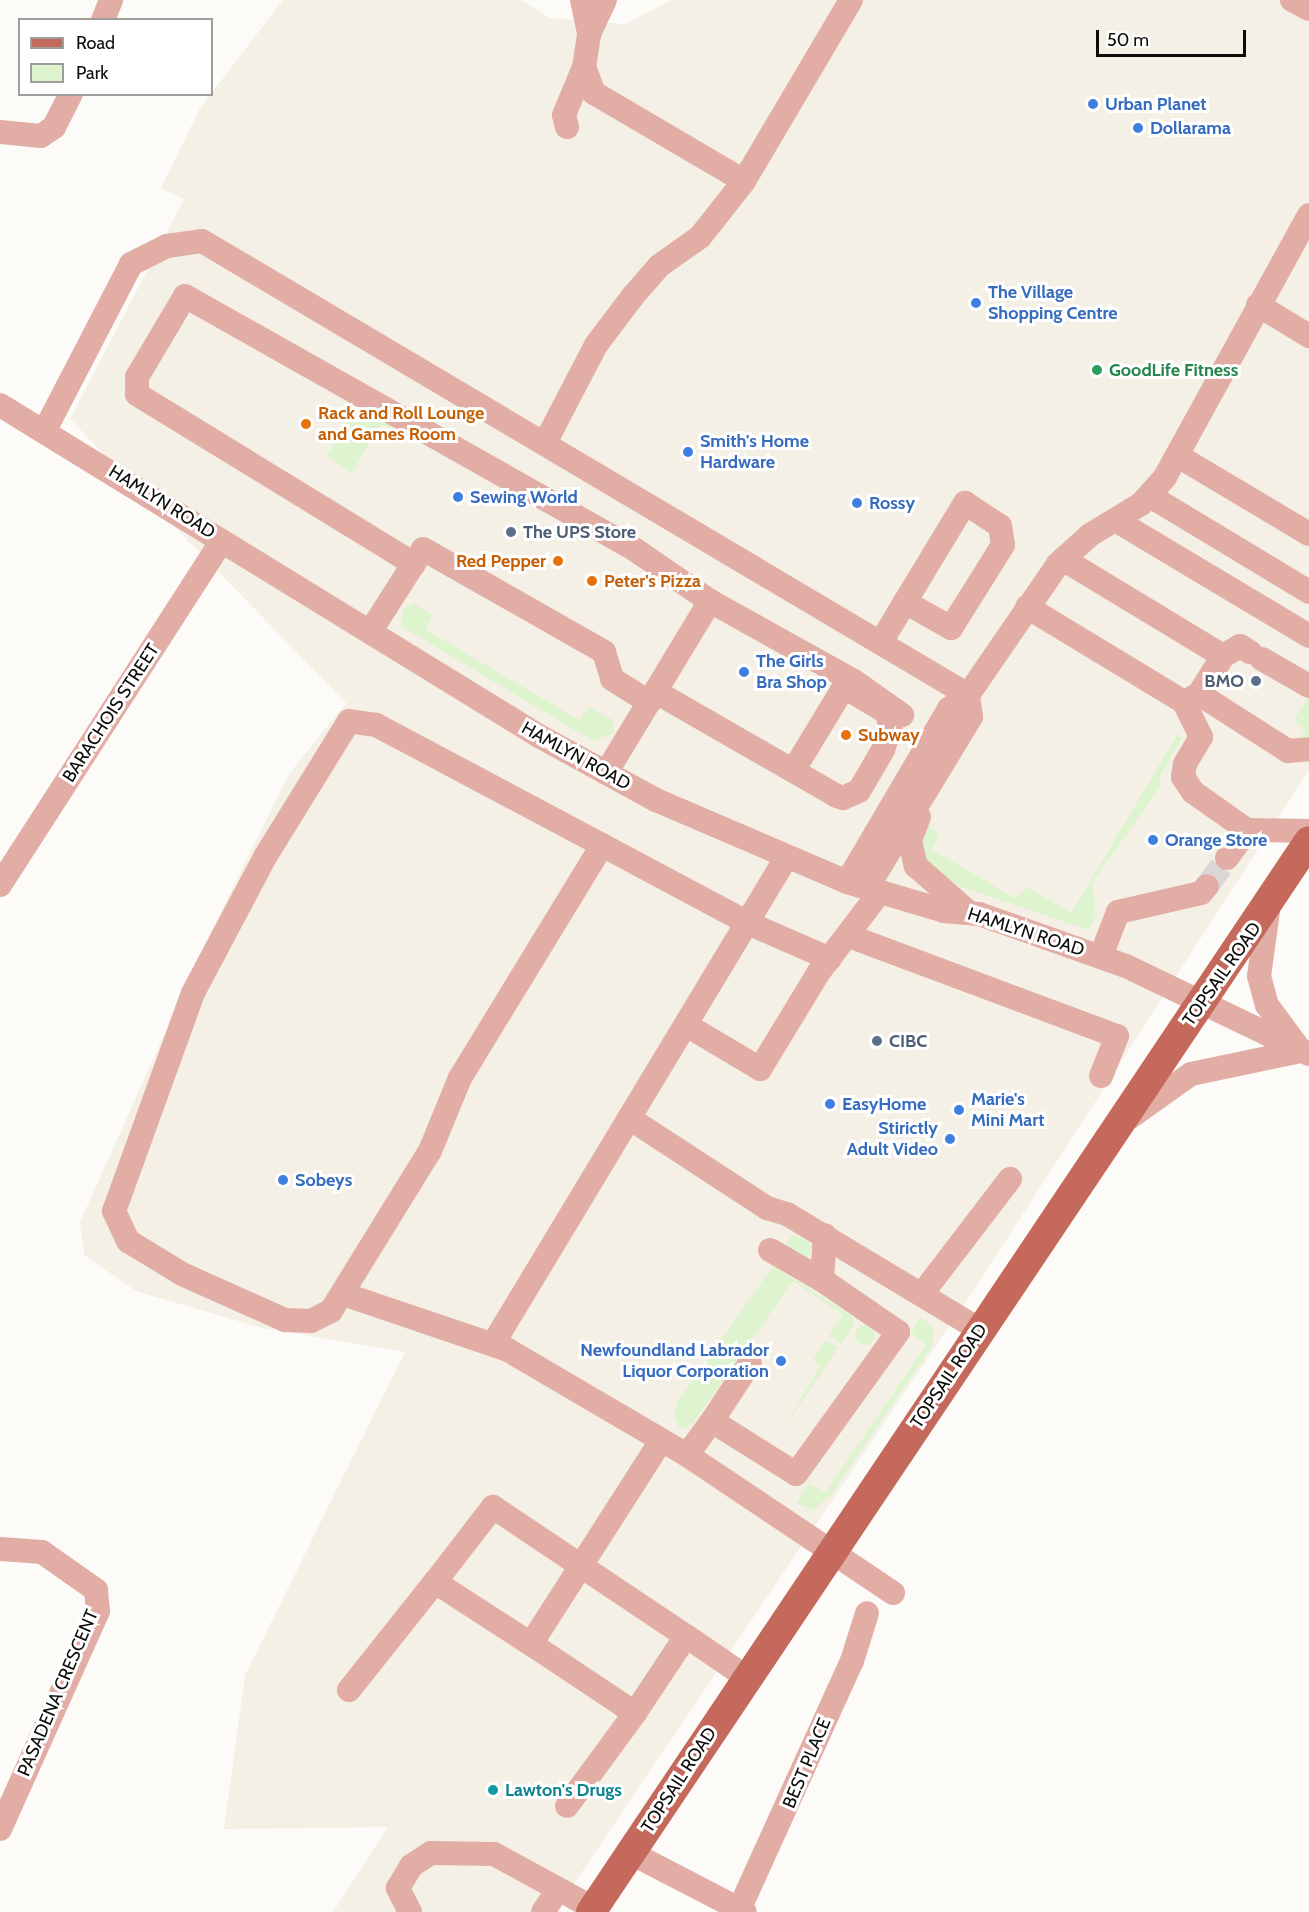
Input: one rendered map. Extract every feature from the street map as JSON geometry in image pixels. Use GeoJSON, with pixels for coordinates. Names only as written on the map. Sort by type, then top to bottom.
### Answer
{"type":"FeatureCollection","features":[{"type":"Feature","properties":{"kind":"main road","name":"TOPSAIL ROAD"},"geometry":{"type":"LineString","coordinates":[[592,1910],[832,1547],[1269,904],[1309,841]]}},
{"type":"Feature","properties":{"kind":"street"},"geometry":{"type":"LineString","coordinates":[[104,18],[111,0]]}},
{"type":"Feature","properties":{"kind":"street"},"geometry":{"type":"LineString","coordinates":[[582,0],[589,34]]}},
{"type":"Feature","properties":{"kind":"street"},"geometry":{"type":"LineString","coordinates":[[567,127],[564,115],[584,67],[589,34],[605,0]]}},
{"type":"Feature","properties":{"kind":"street"},"geometry":{"type":"LineString","coordinates":[[546,441],[596,345],[626,304],[652,272],[705,232],[744,181],[851,0]]}},
{"type":"Feature","properties":{"kind":"street"},"geometry":{"type":"LineString","coordinates":[[1292,0],[1309,9]]}},
{"type":"Feature","properties":{"kind":"street"},"geometry":{"type":"LineString","coordinates":[[584,67],[594,93],[744,181]]}},
{"type":"Feature","properties":{"kind":"street"},"geometry":{"type":"LineString","coordinates":[[0,132],[41,135],[54,127],[70,96]]}},
{"type":"Feature","properties":{"kind":"street"},"geometry":{"type":"LineString","coordinates":[[688,1026],[759,1069],[830,959],[849,936],[865,887],[950,709],[968,695],[1027,607],[1064,559],[1090,535],[1117,521],[1150,496],[1178,456],[1257,305],[1309,215]]}},
{"type":"Feature","properties":{"kind":"street"},"geometry":{"type":"LineString","coordinates":[[45,430],[131,264],[167,246],[202,241],[513,428],[546,441],[968,695]]}},
{"type":"Feature","properties":{"kind":"street"},"geometry":{"type":"LineString","coordinates":[[414,564],[136,394],[137,377],[184,296],[634,549],[710,601],[892,703],[902,715]]}},
{"type":"Feature","properties":{"kind":"street"},"geometry":{"type":"LineString","coordinates":[[1257,305],[1309,336]]}},
{"type":"Feature","properties":{"kind":"street","name":"HAMLYN ROAD"},"geometry":{"type":"LineString","coordinates":[[0,405],[45,430],[370,632],[606,773],[786,858],[865,887],[944,911],[966,910],[1101,956],[1305,1053]]}},
{"type":"Feature","properties":{"kind":"street"},"geometry":{"type":"LineString","coordinates":[[1178,456],[1309,534]]}},
{"type":"Feature","properties":{"kind":"street"},"geometry":{"type":"LineString","coordinates":[[1150,496],[1309,592]]}},
{"type":"Feature","properties":{"kind":"street"},"geometry":{"type":"LineString","coordinates":[[881,642],[905,602],[965,503],[1000,526],[1002,545],[951,628],[905,602]]}},
{"type":"Feature","properties":{"kind":"street"},"geometry":{"type":"LineString","coordinates":[[1117,521],[1309,636]]}},
{"type":"Feature","properties":{"kind":"street","name":"BARACHOIS STREET"},"geometry":{"type":"LineString","coordinates":[[0,885],[222,541]]}},
{"type":"Feature","properties":{"kind":"street"},"geometry":{"type":"LineString","coordinates":[[370,632],[423,549],[604,652],[612,679],[653,697],[787,767],[837,796],[854,796],[883,750],[891,726],[882,707],[853,692],[841,692],[787,767]]}},
{"type":"Feature","properties":{"kind":"street"},"geometry":{"type":"LineString","coordinates":[[1064,559],[1222,656]]}},
{"type":"Feature","properties":{"kind":"street"},"geometry":{"type":"LineString","coordinates":[[606,773],[710,601]]}},
{"type":"Feature","properties":{"kind":"street"},"geometry":{"type":"LineString","coordinates":[[1027,607],[1288,751],[1309,749]]}},
{"type":"Feature","properties":{"kind":"street"},"geometry":{"type":"LineString","coordinates":[[1309,686],[1240,646],[1222,656],[1192,698],[1201,737],[1184,777],[1193,792],[1247,830],[1309,831]]}},
{"type":"Feature","properties":{"kind":"street"},"geometry":{"type":"LineString","coordinates":[[787,767],[834,672]]}},
{"type":"Feature","properties":{"kind":"street"},"geometry":{"type":"LineString","coordinates":[[865,887],[920,806],[970,717],[968,695]]}},
{"type":"Feature","properties":{"kind":"street"},"geometry":{"type":"LineString","coordinates":[[602,845],[460,1078],[430,1151],[342,1294],[323,1317],[285,1320],[140,1253],[119,1227],[114,1210],[193,993],[265,857],[343,728],[362,720],[602,845],[750,924],[830,959]]}},
{"type":"Feature","properties":{"kind":"street"},"geometry":{"type":"LineString","coordinates":[[920,806],[910,841],[916,866],[966,910]]}},
{"type":"Feature","properties":{"kind":"street"},"geometry":{"type":"LineString","coordinates":[[1227,858],[1247,830]]}},
{"type":"Feature","properties":{"kind":"street"},"geometry":{"type":"LineString","coordinates":[[493,1344],[629,1118],[750,924],[786,858]]}},
{"type":"Feature","properties":{"kind":"street"},"geometry":{"type":"LineString","coordinates":[[1101,956],[1118,912],[1201,894],[1207,886]]}},
{"type":"Feature","properties":{"kind":"street"},"geometry":{"type":"LineString","coordinates":[[1120,1124],[1191,1074],[1305,1053],[1267,1005],[1260,984],[1269,904]]}},
{"type":"Feature","properties":{"kind":"street"},"geometry":{"type":"LineString","coordinates":[[849,936],[1117,1036],[1101,1076]]}},
{"type":"Feature","properties":{"kind":"street"},"geometry":{"type":"LineString","coordinates":[[629,1118],[767,1208],[825,1235],[980,1330]]}},
{"type":"Feature","properties":{"kind":"street"},"geometry":{"type":"LineString","coordinates":[[922,1294],[1010,1179]]}},
{"type":"Feature","properties":{"kind":"street"},"geometry":{"type":"LineString","coordinates":[[822,1280],[825,1235]]}},
{"type":"Feature","properties":{"kind":"street"},"geometry":{"type":"LineString","coordinates":[[712,1420],[796,1474],[898,1332],[822,1280],[770,1250]]}},
{"type":"Feature","properties":{"kind":"street"},"geometry":{"type":"LineString","coordinates":[[342,1294],[473,1342],[493,1344],[687,1455],[832,1547],[893,1593]]}},
{"type":"Feature","properties":{"kind":"street"},"geometry":{"type":"LineString","coordinates":[[687,1455],[750,1363]]}},
{"type":"Feature","properties":{"kind":"street"},"geometry":{"type":"LineString","coordinates":[[531,1644],[580,1562],[661,1442]]}},
{"type":"Feature","properties":{"kind":"street"},"geometry":{"type":"LineString","coordinates":[[349,1690],[493,1507],[580,1562],[746,1677]]}},
{"type":"Feature","properties":{"kind":"street","name":"PASADENA CRESCENT"},"geometry":{"type":"LineString","coordinates":[[0,1549],[42,1552],[96,1590],[98,1611],[0,1829]]}},
{"type":"Feature","properties":{"kind":"street"},"geometry":{"type":"LineString","coordinates":[[435,1582],[634,1713]]}},
{"type":"Feature","properties":{"kind":"street","name":"BEST PLACE"},"geometry":{"type":"LineString","coordinates":[[741,1911],[852,1661],[867,1613]]}},
{"type":"Feature","properties":{"kind":"street"},"geometry":{"type":"LineString","coordinates":[[567,1806],[686,1636]]}},
{"type":"Feature","properties":{"kind":"street"},"geometry":{"type":"LineString","coordinates":[[410,1912],[398,1888],[411,1866],[431,1853],[494,1854],[592,1910]]}},
{"type":"Feature","properties":{"kind":"street"},"geometry":{"type":"LineString","coordinates":[[631,1853],[741,1911]]}},
{"type":"Feature","properties":{"kind":"street"},"geometry":{"type":"LineString","coordinates":[[543,1912],[557,1891]]}},
{"type":"Feature","properties":{"kind":"shaded area"},"geometry":{"type":"Polygon","coordinates":[[[283,0],[521,0],[550,18],[625,24],[672,0],[1309,0],[1309,770],[981,1279],[555,1912],[333,1912],[388,1827],[224,1829],[245,1675],[405,1352],[262,1328],[136,1291],[84,1255],[80,1222],[204,946],[289,774],[346,703],[70,419],[184,199],[161,188],[200,108],[209,96],[213,96],[213,91],[283,0]]]}},
{"type":"Feature","properties":{"kind":"green space"},"geometry":{"type":"Polygon","coordinates":[[[356,408],[398,429],[380,425],[351,474],[327,455],[356,408]]]}},
{"type":"Feature","properties":{"kind":"green space"},"geometry":{"type":"Polygon","coordinates":[[[414,603],[432,615],[425,629],[579,720],[590,707],[613,720],[615,733],[593,741],[401,626],[403,610],[414,603]]]}},
{"type":"Feature","properties":{"kind":"green space"},"geometry":{"type":"Polygon","coordinates":[[[1309,697],[1309,740],[1297,744],[1305,730],[1294,719],[1309,697]]]}},
{"type":"Feature","properties":{"kind":"green space"},"geometry":{"type":"Polygon","coordinates":[[[1177,735],[1182,738],[1160,776],[1160,787],[1092,883],[1096,915],[1089,930],[941,880],[924,857],[921,845],[927,824],[939,835],[931,849],[1015,898],[1028,887],[1071,913],[1177,735]]]}},
{"type":"Feature","properties":{"kind":"green space"},"geometry":{"type":"Polygon","coordinates":[[[793,1234],[814,1246],[805,1261],[785,1246],[793,1234]]]}},
{"type":"Feature","properties":{"kind":"green space"},"geometry":{"type":"Polygon","coordinates":[[[773,1266],[852,1316],[854,1325],[841,1344],[829,1336],[843,1315],[793,1281],[691,1426],[680,1429],[674,1418],[677,1403],[773,1266]]]}},
{"type":"Feature","properties":{"kind":"green space"},"geometry":{"type":"Polygon","coordinates":[[[921,1316],[934,1329],[932,1346],[830,1496],[813,1510],[796,1503],[808,1484],[826,1492],[926,1345],[911,1333],[921,1316]]]}},
{"type":"Feature","properties":{"kind":"green space"},"geometry":{"type":"Polygon","coordinates":[[[865,1325],[872,1328],[875,1335],[872,1342],[865,1345],[858,1342],[855,1335],[858,1328],[865,1325]]]}},
{"type":"Feature","properties":{"kind":"green space"},"geometry":{"type":"Polygon","coordinates":[[[826,1340],[838,1348],[783,1430],[820,1366],[813,1360],[826,1340]]]}},
{"type":"Feature","properties":{"kind":"tunnel"},"geometry":{"type":"LineString","coordinates":[[1207,886],[1227,858]]}},
{"type":"Feature","properties":{"kind":"place","name":"Urban Planet"},"geometry":{"type":"Point","coordinates":[1093,104]}},
{"type":"Feature","properties":{"kind":"place","name":"Dollarama"},"geometry":{"type":"Point","coordinates":[1138,128]}},
{"type":"Feature","properties":{"kind":"place","name":"The Village Shopping Centre"},"geometry":{"type":"Point","coordinates":[976,303]}},
{"type":"Feature","properties":{"kind":"place","name":"GoodLife Fitness"},"geometry":{"type":"Point","coordinates":[1097,370]}},
{"type":"Feature","properties":{"kind":"place","name":"Rack and Roll Lounge and Games Room"},"geometry":{"type":"Point","coordinates":[306,424]}},
{"type":"Feature","properties":{"kind":"place","name":"Smith's Home Hardware"},"geometry":{"type":"Point","coordinates":[688,452]}},
{"type":"Feature","properties":{"kind":"place","name":"Sewing World"},"geometry":{"type":"Point","coordinates":[458,497]}},
{"type":"Feature","properties":{"kind":"place","name":"Rossy"},"geometry":{"type":"Point","coordinates":[857,503]}},
{"type":"Feature","properties":{"kind":"place","name":"The UPS Store"},"geometry":{"type":"Point","coordinates":[511,532]}},
{"type":"Feature","properties":{"kind":"place","name":"Red Pepper"},"geometry":{"type":"Point","coordinates":[558,561]}},
{"type":"Feature","properties":{"kind":"place","name":"Peter's Pizza"},"geometry":{"type":"Point","coordinates":[592,581]}},
{"type":"Feature","properties":{"kind":"place","name":"The Girls Bra Shop"},"geometry":{"type":"Point","coordinates":[744,672]}},
{"type":"Feature","properties":{"kind":"place","name":"BMO"},"geometry":{"type":"Point","coordinates":[1256,681]}},
{"type":"Feature","properties":{"kind":"place","name":"Subway"},"geometry":{"type":"Point","coordinates":[846,735]}},
{"type":"Feature","properties":{"kind":"place","name":"Orange Store"},"geometry":{"type":"Point","coordinates":[1153,840]}},
{"type":"Feature","properties":{"kind":"place","name":"CIBC"},"geometry":{"type":"Point","coordinates":[877,1041]}},
{"type":"Feature","properties":{"kind":"place","name":"EasyHome"},"geometry":{"type":"Point","coordinates":[830,1104]}},
{"type":"Feature","properties":{"kind":"place","name":"Marie's Mini Mart"},"geometry":{"type":"Point","coordinates":[959,1110]}},
{"type":"Feature","properties":{"kind":"place","name":"Stirictly Adult Video"},"geometry":{"type":"Point","coordinates":[950,1139]}},
{"type":"Feature","properties":{"kind":"place","name":"Sobeys"},"geometry":{"type":"Point","coordinates":[283,1180]}},
{"type":"Feature","properties":{"kind":"place","name":"Newfoundland Labrador Liquor Corporation"},"geometry":{"type":"Point","coordinates":[781,1361]}},
{"type":"Feature","properties":{"kind":"place","name":"Lawton's Drugs"},"geometry":{"type":"Point","coordinates":[493,1790]}}]}
